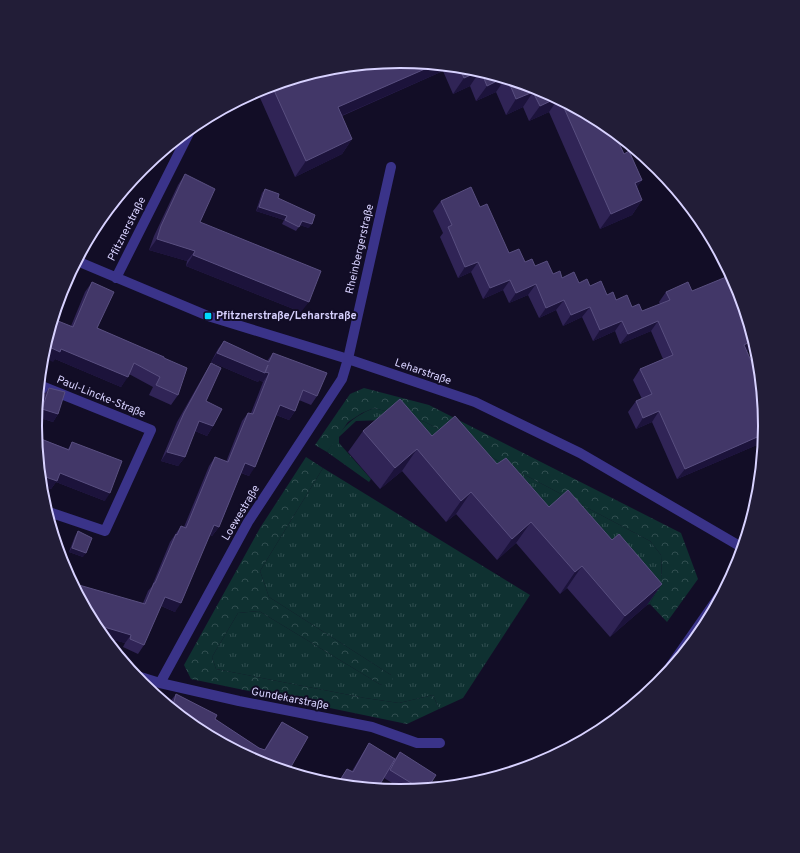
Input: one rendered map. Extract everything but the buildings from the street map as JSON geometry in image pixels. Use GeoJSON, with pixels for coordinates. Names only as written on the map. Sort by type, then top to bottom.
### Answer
{"type":"FeatureCollection","features":[{"type":"Feature","properties":{"kind":"street","name":"Pfitznerstraße"},"geometry":{"type":"LineString","coordinates":[[116,278],[186,139]]}},
{"type":"Feature","properties":{"kind":"street","name":"Rheinbergerstraße"},"geometry":{"type":"LineString","coordinates":[[348,359],[391,167]]}},
{"type":"Feature","properties":{"kind":"street","name":"Leharstraße"},"geometry":{"type":"LineString","coordinates":[[82,263],[208,316],[348,359],[481,405],[580,453],[738,545]]}},
{"type":"Feature","properties":{"kind":"street","name":"Loewestraße"},"geometry":{"type":"LineString","coordinates":[[160,683],[248,522],[342,379],[348,359]]}},
{"type":"Feature","properties":{"kind":"street","name":"Paul-Lincke-Straße"},"geometry":{"type":"LineString","coordinates":[[44,387],[151,430],[105,531],[53,513]]}},
{"type":"Feature","properties":{"kind":"street","name":"Gundekarstraße"},"geometry":{"type":"LineString","coordinates":[[146,679],[239,701],[372,727],[417,743],[440,743]]}},
{"type":"Feature","properties":{"kind":"green space"},"geometry":{"type":"Polygon","coordinates":[[[364,388],[429,405],[681,533],[698,579],[667,622],[650,604],[662,579],[661,555],[650,541],[425,422],[374,408],[362,413],[348,422],[327,452],[315,445],[350,394],[364,388]]]}},
{"type":"Feature","properties":{"kind":"green space"},"geometry":{"type":"Polygon","coordinates":[[[374,408],[425,422],[650,541],[661,555],[662,580],[650,604],[647,605],[604,555],[417,457],[385,420],[356,421],[339,437],[339,443],[371,479],[369,482],[327,452],[346,426],[358,416],[374,408]]]}},
{"type":"Feature","properties":{"kind":"green space"},"geometry":{"type":"Polygon","coordinates":[[[306,457],[323,468],[260,571],[269,597],[391,675],[393,679],[381,685],[259,611],[238,613],[212,657],[216,669],[365,698],[399,703],[433,695],[439,709],[407,724],[191,679],[184,665],[260,528],[306,457]]]}},
{"type":"Feature","properties":{"kind":"green space"},"geometry":{"type":"Polygon","coordinates":[[[323,468],[530,595],[463,698],[439,709],[433,695],[399,703],[365,698],[216,669],[212,657],[238,613],[259,611],[381,685],[391,675],[269,597],[260,571],[323,468]]]}},
{"type":"Feature","properties":{"kind":"place","name":"Pfitznerstraße/Leharstraße"},"geometry":{"type":"Point","coordinates":[208,316]}}]}
